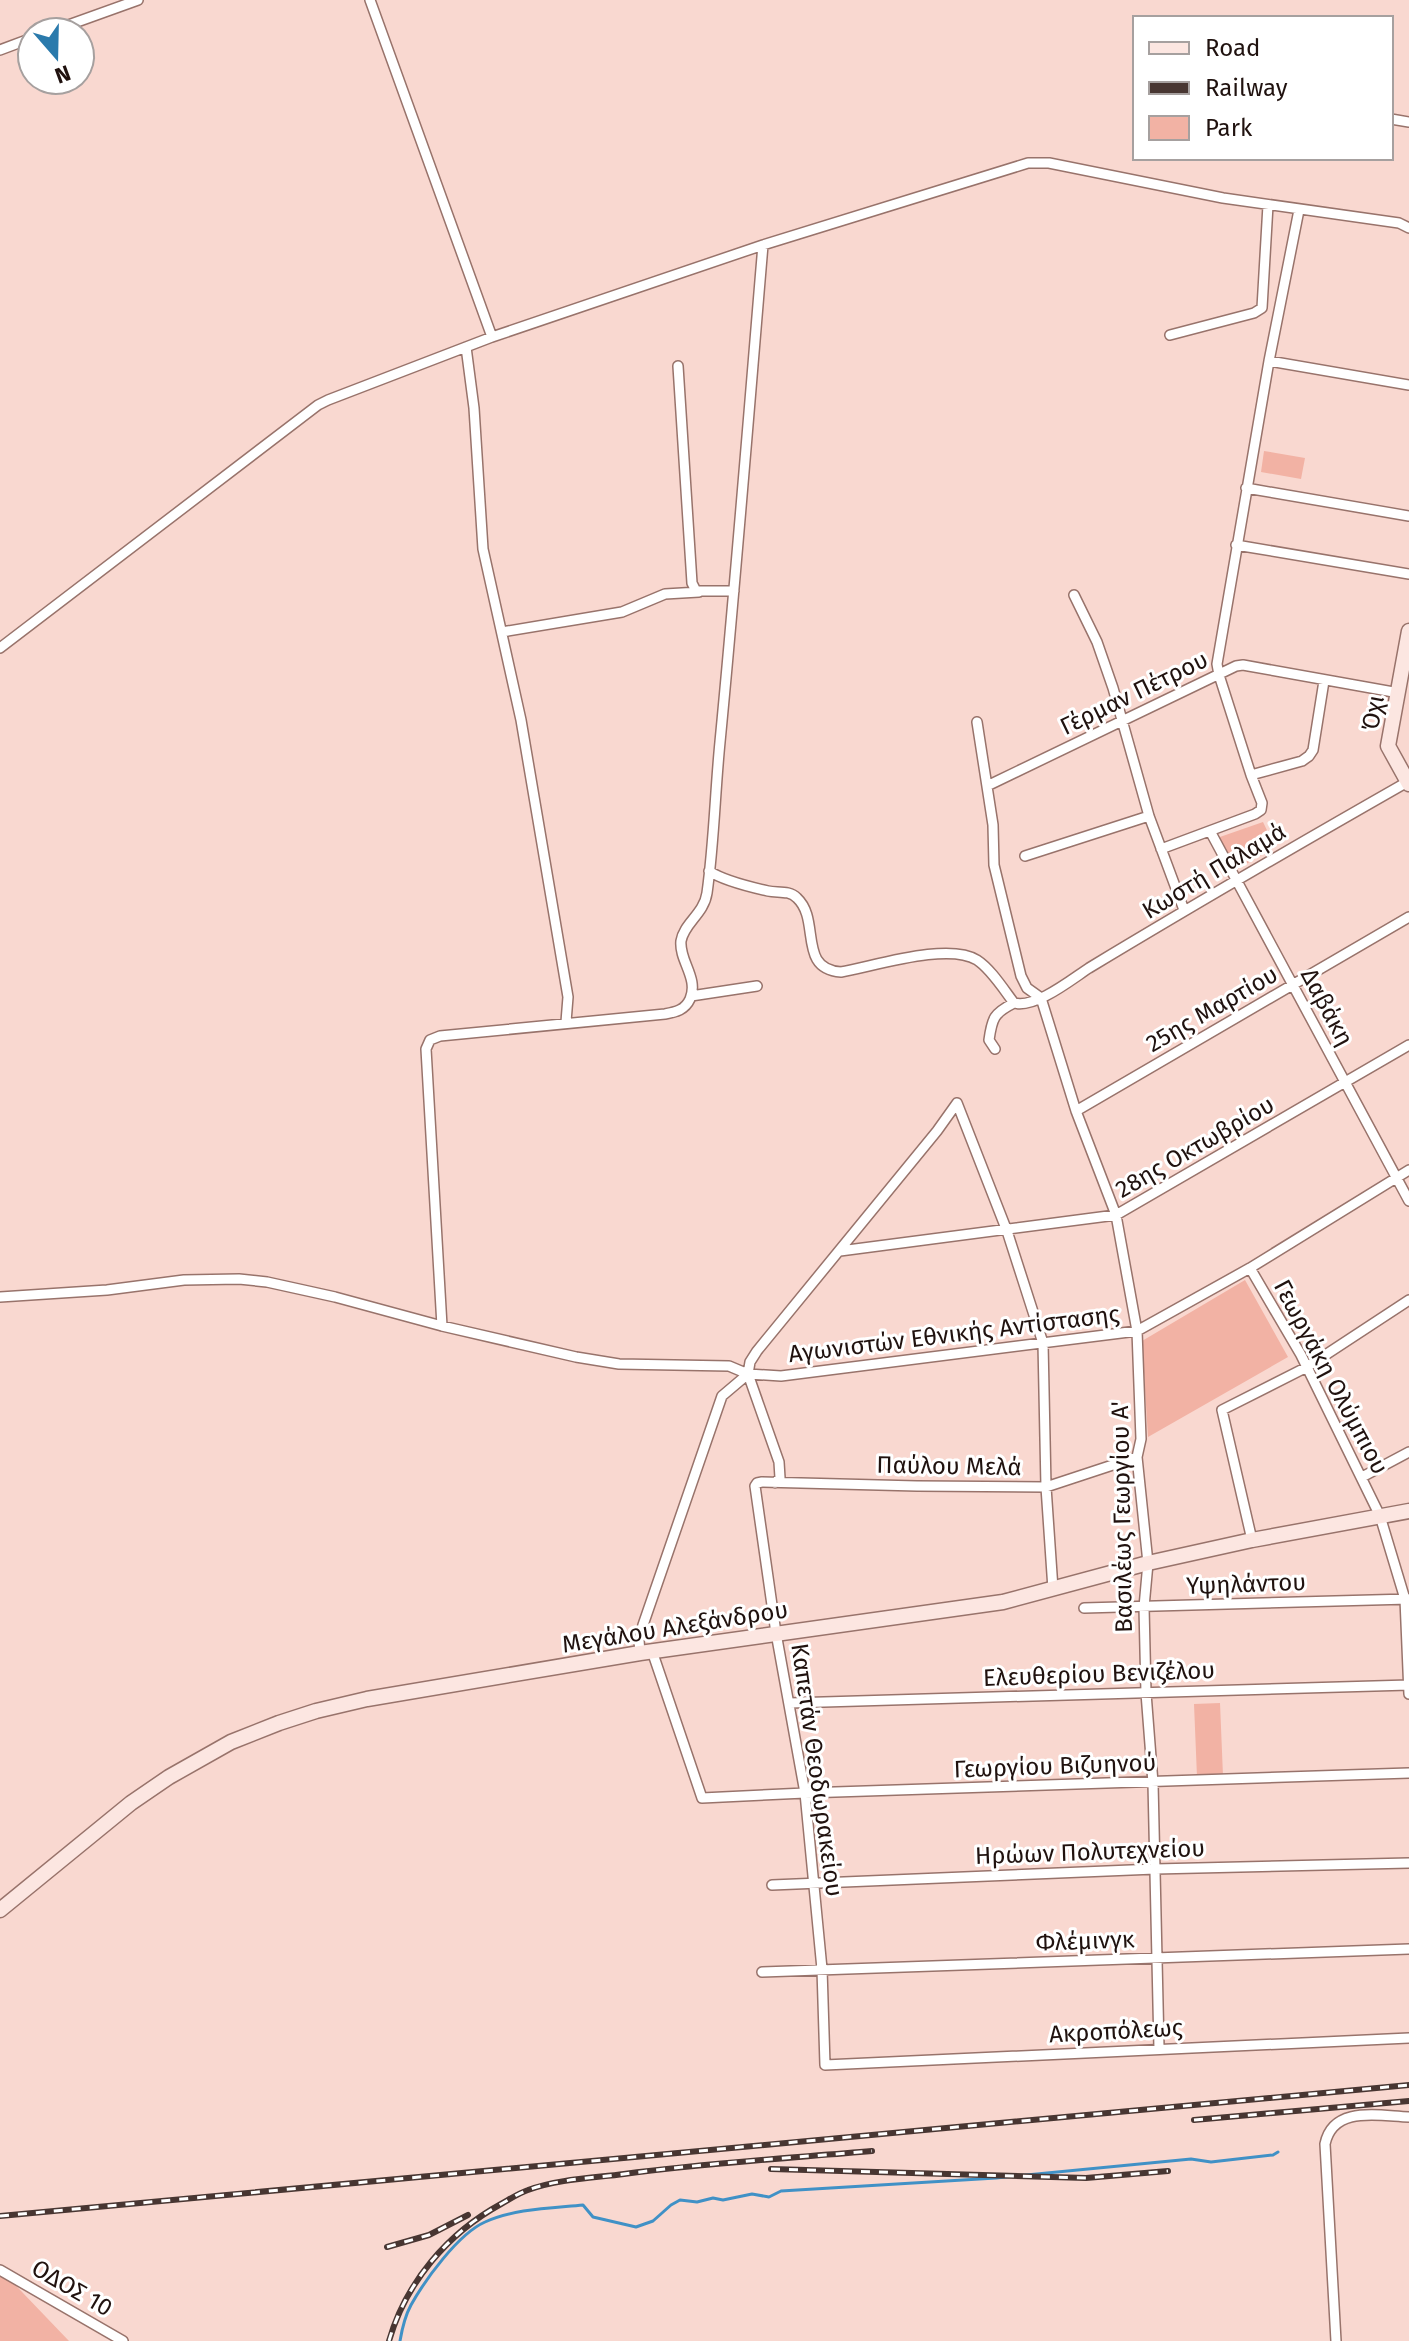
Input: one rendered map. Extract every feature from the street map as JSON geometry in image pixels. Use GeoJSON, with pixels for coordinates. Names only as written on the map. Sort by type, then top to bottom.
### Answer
{"type":"FeatureCollection","features":[{"type":"Feature","properties":{"kind":"street"},"geometry":{"type":"LineString","coordinates":[[94,16],[138,0]]}},
{"type":"Feature","properties":{"kind":"street"},"geometry":{"type":"LineString","coordinates":[[370,0],[492,337]]}},
{"type":"Feature","properties":{"kind":"street"},"geometry":{"type":"LineString","coordinates":[[0,648],[318,405],[340,394],[492,337],[763,245],[1028,163],[1049,163],[1147,184],[1299,210],[1404,222],[1409,228]]}},
{"type":"Feature","properties":{"kind":"street"},"geometry":{"type":"LineString","coordinates":[[1170,335],[1254,313],[1262,308],[1268,205]]}},
{"type":"Feature","properties":{"kind":"street"},"geometry":{"type":"LineString","coordinates":[[1161,849],[1261,810],[1262,803],[1219,675],[1219,652],[1246,488],[1299,210]]}},
{"type":"Feature","properties":{"kind":"street"},"geometry":{"type":"LineString","coordinates":[[442,1326],[429,1112],[428,1043],[440,1036],[675,1012],[683,1009],[691,996],[691,974],[681,943],[683,934],[705,905],[715,832],[715,786],[763,245]]}},
{"type":"Feature","properties":{"kind":"street"},"geometry":{"type":"LineString","coordinates":[[466,347],[474,408],[483,549],[521,720],[568,997],[566,1022]]}},
{"type":"Feature","properties":{"kind":"street"},"geometry":{"type":"LineString","coordinates":[[1269,361],[1409,385]]}},
{"type":"Feature","properties":{"kind":"street"},"geometry":{"type":"LineString","coordinates":[[678,366],[692,583],[699,592]]}},
{"type":"Feature","properties":{"kind":"street"},"geometry":{"type":"LineString","coordinates":[[1246,488],[1409,516]]}},
{"type":"Feature","properties":{"kind":"street"},"geometry":{"type":"LineString","coordinates":[[1236,545],[1409,574]]}},
{"type":"Feature","properties":{"kind":"street"},"geometry":{"type":"LineString","coordinates":[[502,632],[622,612],[665,594],[734,591]]}},
{"type":"Feature","properties":{"kind":"street"},"geometry":{"type":"LineString","coordinates":[[1074,595],[1097,642],[1149,816],[1184,910]]}},
{"type":"Feature","properties":{"kind":"street","name":"Όχι"},"geometry":{"type":"LineString","coordinates":[[1408,641],[1388,746],[1408,782]]}},
{"type":"Feature","properties":{"kind":"street","name":"Γέρμαν Πέτρου"},"geometry":{"type":"LineString","coordinates":[[987,786],[1236,666],[1399,693]]}},
{"type":"Feature","properties":{"kind":"street"},"geometry":{"type":"LineString","coordinates":[[1251,775],[1302,761],[1309,756],[1313,750],[1324,681]]}},
{"type":"Feature","properties":{"kind":"street","name":"Βασιλέως Γεωργίου Α'"},"geometry":{"type":"LineString","coordinates":[[977,722],[993,825],[994,865],[1021,976],[1027,988],[1041,998],[1076,1111],[1116,1215],[1137,1331],[1141,1439],[1137,1457],[1148,1563],[1144,1607],[1153,1783],[1159,2048]]}},
{"type":"Feature","properties":{"kind":"street","name":"Κωστή Παλαμά"},"geometry":{"type":"LineString","coordinates":[[1041,998],[1236,879],[1408,782]]}},
{"type":"Feature","properties":{"kind":"street"},"geometry":{"type":"LineString","coordinates":[[1025,856],[1149,816]]}},
{"type":"Feature","properties":{"kind":"street","name":"Δαβάκη"},"geometry":{"type":"LineString","coordinates":[[1210,831],[1409,1201]]}},
{"type":"Feature","properties":{"kind":"street"},"geometry":{"type":"LineString","coordinates":[[709,871],[720,879],[797,897],[805,912],[815,956],[824,968],[832,972],[933,953],[965,955],[986,967],[1014,1003],[1020,1005],[1041,998]]}},
{"type":"Feature","properties":{"kind":"street","name":"25ης Μαρτίου"},"geometry":{"type":"LineString","coordinates":[[1076,1111],[1409,917]]}},
{"type":"Feature","properties":{"kind":"street"},"geometry":{"type":"LineString","coordinates":[[691,996],[757,986]]}},
{"type":"Feature","properties":{"kind":"street"},"geometry":{"type":"LineString","coordinates":[[995,1049],[989,1040],[992,1021],[1000,1011],[1014,1003]]}},
{"type":"Feature","properties":{"kind":"street","name":"28ης Οκτωβρίου"},"geometry":{"type":"LineString","coordinates":[[840,1251],[1116,1215],[1409,1045]]}},
{"type":"Feature","properties":{"kind":"street"},"geometry":{"type":"LineString","coordinates":[[775,1483],[780,1478],[779,1462],[748,1374],[750,1362],[957,1103],[1007,1231],[1043,1343],[1046,1487],[1053,1589]]}},
{"type":"Feature","properties":{"kind":"street","name":"Αγωνιστών Εθνικής Αντίστασης"},"geometry":{"type":"LineString","coordinates":[[0,1297],[107,1290],[184,1280],[239,1279],[335,1297],[576,1357],[656,1367],[729,1366],[748,1374],[781,1376],[1137,1331],[1250,1268],[1409,1170]]}},
{"type":"Feature","properties":{"kind":"street","name":"Γεωργάκη Ολύμπιου"},"geometry":{"type":"LineString","coordinates":[[1250,1268],[1307,1367],[1380,1516],[1407,1599],[1409,1694]]}},
{"type":"Feature","properties":{"kind":"street"},"geometry":{"type":"LineString","coordinates":[[1252,1540],[1222,1410],[1307,1367],[1409,1300]]}},
{"type":"Feature","properties":{"kind":"street"},"geometry":{"type":"LineString","coordinates":[[646,1652],[639,1640],[643,1625],[722,1396],[748,1374]]}},
{"type":"Feature","properties":{"kind":"street"},"geometry":{"type":"LineString","coordinates":[[1362,1477],[1409,1452]]}},
{"type":"Feature","properties":{"kind":"street","name":"Παύλου Μελά"},"geometry":{"type":"LineString","coordinates":[[757,1483],[1046,1487],[1137,1457]]}},
{"type":"Feature","properties":{"kind":"street","name":"Καπετάν Θεοδωρακείου"},"geometry":{"type":"LineString","coordinates":[[757,1483],[754,1490],[776,1633],[805,1793],[822,1969],[825,2065]]}},
{"type":"Feature","properties":{"kind":"street","name":"Μεγάλου Αλεξάνδρου"},"geometry":{"type":"LineString","coordinates":[[0,1910],[131,1803],[169,1777],[231,1742],[279,1723],[355,1702],[646,1652],[1003,1602],[1148,1563],[1409,1511]]}},
{"type":"Feature","properties":{"kind":"street","name":"Υψηλάντου"},"geometry":{"type":"LineString","coordinates":[[1084,1608],[1407,1599]]}},
{"type":"Feature","properties":{"kind":"street","name":"Γεωργίου Βιζυηνού"},"geometry":{"type":"LineString","coordinates":[[646,1652],[702,1798],[1409,1773]]}},
{"type":"Feature","properties":{"kind":"street","name":"Ελευθερίου Βενιζέλου"},"geometry":{"type":"LineString","coordinates":[[790,1703],[1409,1685]]}},
{"type":"Feature","properties":{"kind":"street","name":"Ηρώων Πολυτεχνείου"},"geometry":{"type":"LineString","coordinates":[[772,1885],[1155,1869],[1409,1863]]}},
{"type":"Feature","properties":{"kind":"street","name":"Φλέμινγκ"},"geometry":{"type":"LineString","coordinates":[[762,1972],[1409,1949]]}},
{"type":"Feature","properties":{"kind":"street","name":"Ακροπόλεως"},"geometry":{"type":"LineString","coordinates":[[825,2065],[1409,2038]]}},
{"type":"Feature","properties":{"kind":"street"},"geometry":{"type":"LineString","coordinates":[[1336,2341],[1325,2144],[1328,2133],[1334,2124],[1358,2115],[1409,2117]]}},
{"type":"Feature","properties":{"kind":"street","name":"ΟΔΟΣ 10"},"geometry":{"type":"LineString","coordinates":[[0,2270],[123,2341]]}},
{"type":"Feature","properties":{"kind":"green space"},"geometry":{"type":"Polygon","coordinates":[[[1264,451],[1305,458],[1301,479],[1261,472],[1264,451]]]}},
{"type":"Feature","properties":{"kind":"green space"},"geometry":{"type":"Polygon","coordinates":[[[1263,822],[1275,847],[1236,870],[1217,838],[1263,822]]]}},
{"type":"Feature","properties":{"kind":"green space"},"geometry":{"type":"Polygon","coordinates":[[[1245,1280],[1288,1357],[1148,1437],[1142,1341],[1245,1280]]]}},
{"type":"Feature","properties":{"kind":"green space"},"geometry":{"type":"Polygon","coordinates":[[[1220,1703],[1223,1776],[1197,1777],[1194,1704],[1220,1703]]]}},
{"type":"Feature","properties":{"kind":"green space"},"geometry":{"type":"Polygon","coordinates":[[[0,2269],[69,2341],[0,2341],[0,2269]]]}},
{"type":"Feature","properties":{"kind":"waterway"},"geometry":{"type":"LineString","coordinates":[[400,2341],[411,2305],[443,2259],[475,2228],[507,2214],[583,2205],[593,2217],[636,2227],[653,2221],[680,2200],[723,2200],[752,2194],[769,2197],[781,2191],[996,2178],[1191,2159],[1211,2162],[1278,2152]]}},
{"type":"Feature","properties":{"kind":"railway"},"geometry":{"type":"LineString","coordinates":[[0,2216],[1409,2085]]}},
{"type":"Feature","properties":{"kind":"railway"},"geometry":{"type":"LineString","coordinates":[[1194,2120],[1409,2101]]}},
{"type":"Feature","properties":{"kind":"railway"},"geometry":{"type":"LineString","coordinates":[[389,2341],[406,2299],[432,2261],[464,2229],[525,2191],[563,2181],[655,2170],[872,2151]]}},
{"type":"Feature","properties":{"kind":"railway"},"geometry":{"type":"LineString","coordinates":[[771,2169],[1086,2178],[1168,2171]]}},
{"type":"Feature","properties":{"kind":"railway"},"geometry":{"type":"LineString","coordinates":[[387,2247],[429,2235],[468,2215]]}}]}
